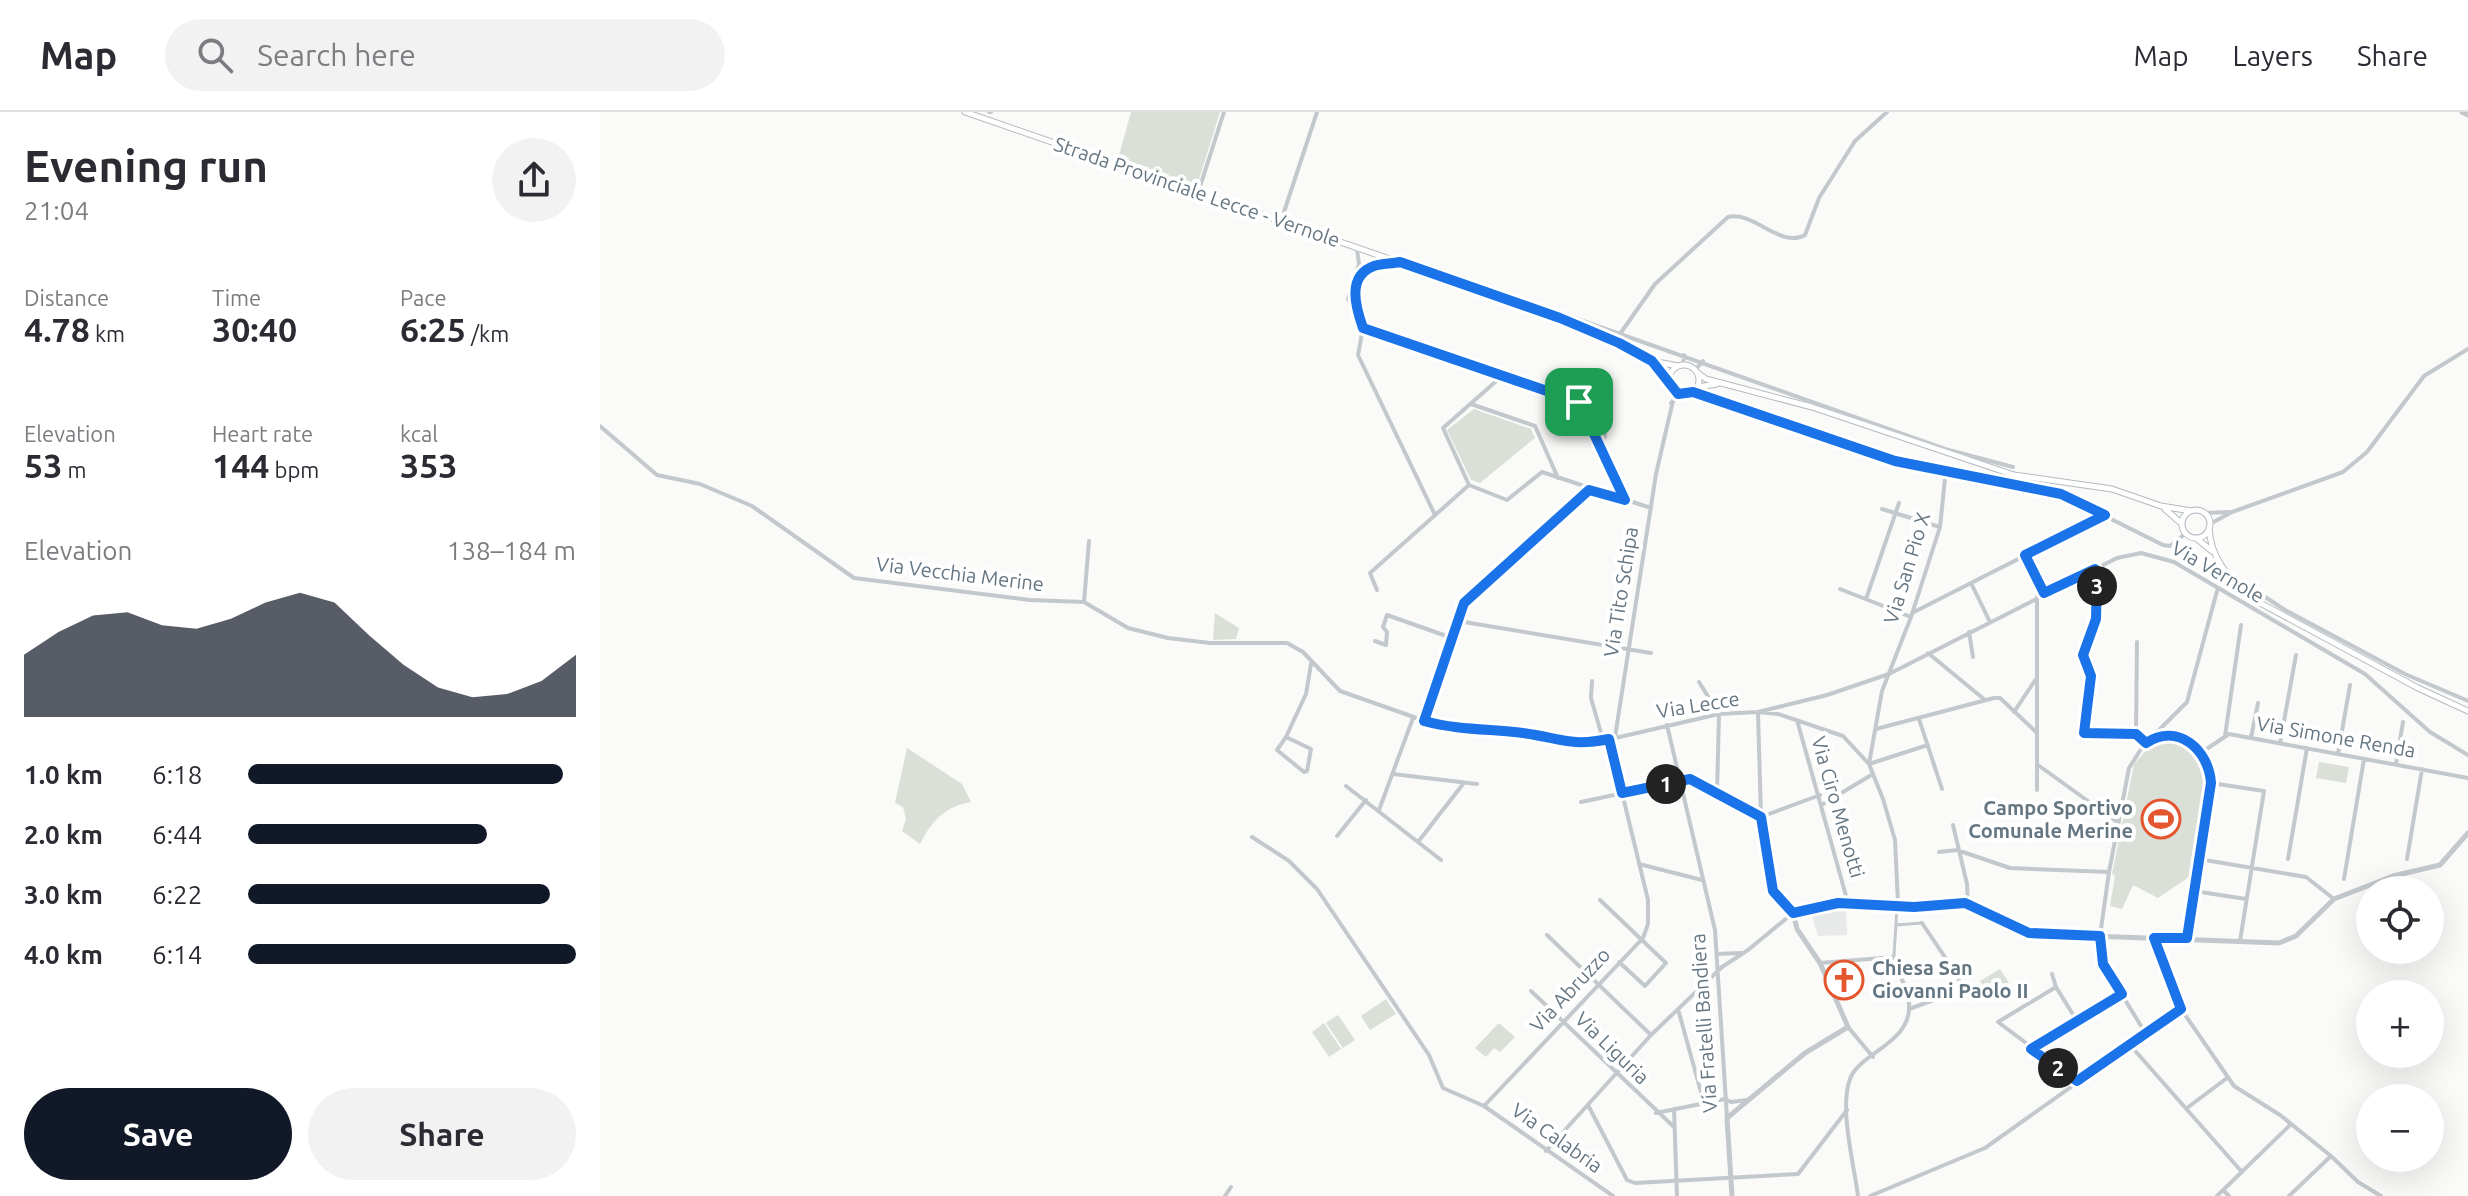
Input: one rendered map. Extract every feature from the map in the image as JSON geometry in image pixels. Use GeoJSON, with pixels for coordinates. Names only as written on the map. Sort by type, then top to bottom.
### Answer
{"type":"FeatureCollection","features":[{"type":"Feature","properties":{"kind":"main road","name":"Strada Provinciale Lecce - Vernole"},"geometry":{"type":"LineString","coordinates":[[965,112],[1560,318],[1652,361],[1680,365],[1722,384],[1812,407],[2014,475],[2112,489],[2161,506],[2204,513]]}},
{"type":"Feature","properties":{"kind":"main road","name":"Strada Provinciale Lecce - Vernole"},"geometry":{"type":"LineString","coordinates":[[1652,361],[1669,378],[1678,393],[1722,384]]}},
{"type":"Feature","properties":{"kind":"main road"},"geometry":{"type":"LineString","coordinates":[[1669,378],[1680,365]]}},
{"type":"Feature","properties":{"kind":"main road"},"geometry":{"type":"LineString","coordinates":[[1696,371],[1696,389]]}},
{"type":"Feature","properties":{"kind":"main road","name":"Strada Provinciale Lecce - Vernole"},"geometry":{"type":"LineString","coordinates":[[2161,506],[2182,523]]}},
{"type":"Feature","properties":{"kind":"main road"},"geometry":{"type":"LineString","coordinates":[[2191,511],[2182,523],[2185,534],[2196,538],[2215,555],[2225,571],[2251,598],[2467,710]]}},
{"type":"Feature","properties":{"kind":"main road"},"geometry":{"type":"LineString","coordinates":[[2204,513],[2215,555]]}},
{"type":"Feature","properties":{"kind":"main road"},"geometry":{"type":"LineString","coordinates":[[2196,538],[2205,535],[2209,526]]}},
{"type":"Feature","properties":{"kind":"street"},"geometry":{"type":"LineString","coordinates":[[1198,193],[1224,112]]}},
{"type":"Feature","properties":{"kind":"street"},"geometry":{"type":"LineString","coordinates":[[1281,221],[1317,112]]}},
{"type":"Feature","properties":{"kind":"street"},"geometry":{"type":"LineString","coordinates":[[1620,334],[1655,284],[1728,217],[1737,215],[1794,238],[1805,235],[1819,198],[1855,141],[1887,112]]}},
{"type":"Feature","properties":{"kind":"street"},"geometry":{"type":"LineString","coordinates":[[2462,112],[2468,115]]}},
{"type":"Feature","properties":{"kind":"street"},"geometry":{"type":"LineString","coordinates":[[1356,247],[1359,264],[1348,299],[1361,321]]}},
{"type":"Feature","properties":{"kind":"street"},"geometry":{"type":"LineString","coordinates":[[1359,264],[1373,252]]}},
{"type":"Feature","properties":{"kind":"street"},"geometry":{"type":"LineString","coordinates":[[1373,252],[1370,267],[1358,280],[1354,293],[1363,328],[1358,355],[1435,515]]}},
{"type":"Feature","properties":{"kind":"street"},"geometry":{"type":"LineString","coordinates":[[1370,267],[1400,262]]}},
{"type":"Feature","properties":{"kind":"street"},"geometry":{"type":"LineString","coordinates":[[1433,273],[1442,271],[1945,449],[2013,467]]}},
{"type":"Feature","properties":{"kind":"street"},"geometry":{"type":"LineString","coordinates":[[1363,328],[1594,407],[1605,431],[1603,453]]}},
{"type":"Feature","properties":{"kind":"street"},"geometry":{"type":"LineString","coordinates":[[2209,526],[2232,512],[2343,472],[2367,452],[2424,376],[2468,349]]}},
{"type":"Feature","properties":{"kind":"street"},"geometry":{"type":"LineString","coordinates":[[1680,365],[1684,355]]}},
{"type":"Feature","properties":{"kind":"street"},"geometry":{"type":"LineString","coordinates":[[1696,371],[1703,361]]}},
{"type":"Feature","properties":{"kind":"street"},"geometry":{"type":"LineString","coordinates":[[1502,376],[1443,428],[1469,485],[1507,500],[1542,472],[1651,508]]}},
{"type":"Feature","properties":{"kind":"street"},"geometry":{"type":"LineString","coordinates":[[1696,389],[1895,461],[2061,494],[2155,542],[2170,546],[2185,534]]}},
{"type":"Feature","properties":{"kind":"street","name":"Via Tito Schipa"},"geometry":{"type":"LineString","coordinates":[[1609,739],[1628,649],[1669,405],[1678,393]]}},
{"type":"Feature","properties":{"kind":"street"},"geometry":{"type":"LineString","coordinates":[[1579,402],[1625,500]]}},
{"type":"Feature","properties":{"kind":"street"},"geometry":{"type":"LineString","coordinates":[[1471,404],[1535,426],[1558,478]]}},
{"type":"Feature","properties":{"kind":"street","name":"Via Vecchia Merine"},"geometry":{"type":"LineString","coordinates":[[600,426],[657,475],[700,484],[752,506],[835,568],[854,578],[1030,600],[1084,602],[1128,628],[1147,635],[1210,643],[1287,643],[1303,652]]}},
{"type":"Feature","properties":{"kind":"street","name":"Via San Pio X"},"geometry":{"type":"LineString","coordinates":[[1887,674],[1912,615],[1940,527],[1946,469]]}},
{"type":"Feature","properties":{"kind":"street"},"geometry":{"type":"LineString","coordinates":[[1377,590],[1370,573],[1469,485]]}},
{"type":"Feature","properties":{"kind":"street"},"geometry":{"type":"LineString","coordinates":[[1424,721],[1467,599],[1589,490]]}},
{"type":"Feature","properties":{"kind":"street"},"geometry":{"type":"LineString","coordinates":[[1866,599],[1899,503]]}},
{"type":"Feature","properties":{"kind":"street"},"geometry":{"type":"LineString","coordinates":[[1882,509],[1940,527]]}},
{"type":"Feature","properties":{"kind":"street"},"geometry":{"type":"LineString","coordinates":[[2204,513],[2232,512]]}},
{"type":"Feature","properties":{"kind":"street"},"geometry":{"type":"LineString","coordinates":[[1840,589],[1912,615],[2105,515]]}},
{"type":"Feature","properties":{"kind":"street"},"geometry":{"type":"LineString","coordinates":[[1084,602],[1089,541]]}},
{"type":"Feature","properties":{"kind":"street","name":"Via Vernole"},"geometry":{"type":"LineString","coordinates":[[1758,712],[1827,695],[1887,674],[2125,555],[2150,554],[2174,562],[2217,591],[2365,674],[2430,732],[2468,755]]}},
{"type":"Feature","properties":{"kind":"street"},"geometry":{"type":"LineString","coordinates":[[2025,555],[2044,593]]}},
{"type":"Feature","properties":{"kind":"street"},"geometry":{"type":"LineString","coordinates":[[2095,569],[2097,613],[2083,655],[2091,676],[2084,733],[2136,734],[2148,742],[2182,738],[2202,752],[2210,768],[2211,783],[2187,938]]}},
{"type":"Feature","properties":{"kind":"street"},"geometry":{"type":"LineString","coordinates":[[2225,571],[2285,610],[2405,674],[2468,701]]}},
{"type":"Feature","properties":{"kind":"street"},"geometry":{"type":"LineString","coordinates":[[1971,583],[1990,621]]}},
{"type":"Feature","properties":{"kind":"street"},"geometry":{"type":"LineString","coordinates":[[2146,1034],[2103,964],[2100,936],[2117,822],[2129,768],[2148,742],[2187,702],[2217,591]]}},
{"type":"Feature","properties":{"kind":"street"},"geometry":{"type":"LineString","coordinates":[[2037,597],[2037,790]]}},
{"type":"Feature","properties":{"kind":"street"},"geometry":{"type":"LineString","coordinates":[[1375,641],[1386,645],[1387,632],[1383,627],[1387,615],[1452,638]]}},
{"type":"Feature","properties":{"kind":"street"},"geometry":{"type":"LineString","coordinates":[[1458,621],[1651,653]]}},
{"type":"Feature","properties":{"kind":"street"},"geometry":{"type":"LineString","coordinates":[[2225,736],[2241,625]]}},
{"type":"Feature","properties":{"kind":"street"},"geometry":{"type":"LineString","coordinates":[[1969,632],[1973,657]]}},
{"type":"Feature","properties":{"kind":"street"},"geometry":{"type":"LineString","coordinates":[[2136,734],[2137,642]]}},
{"type":"Feature","properties":{"kind":"street","name":"Via Lecce"},"geometry":{"type":"LineString","coordinates":[[1303,652],[1311,664],[1340,691],[1424,721],[1525,733],[1567,744],[1609,739],[1719,714],[1758,712],[1797,720],[1843,736],[1869,764],[1895,840],[1898,904]]}},
{"type":"Feature","properties":{"kind":"street"},"geometry":{"type":"LineString","coordinates":[[1928,653],[1985,700]]}},
{"type":"Feature","properties":{"kind":"street"},"geometry":{"type":"LineString","coordinates":[[2280,743],[2296,655]]}},
{"type":"Feature","properties":{"kind":"street"},"geometry":{"type":"LineString","coordinates":[[1286,737],[1311,749],[1307,771],[1281,756],[1277,750],[1306,694],[1311,664]]}},
{"type":"Feature","properties":{"kind":"street"},"geometry":{"type":"LineString","coordinates":[[1887,674],[1869,764],[1928,745]]}},
{"type":"Feature","properties":{"kind":"street"},"geometry":{"type":"LineString","coordinates":[[2014,712],[2037,677]]}},
{"type":"Feature","properties":{"kind":"street"},"geometry":{"type":"LineString","coordinates":[[1592,681],[1591,698],[1609,739],[1649,908],[1648,924],[1642,939]]}},
{"type":"Feature","properties":{"kind":"street"},"geometry":{"type":"LineString","coordinates":[[1699,682],[1719,714],[1717,794]]}},
{"type":"Feature","properties":{"kind":"street"},"geometry":{"type":"LineString","coordinates":[[2338,754],[2350,685]]}},
{"type":"Feature","properties":{"kind":"street"},"geometry":{"type":"LineString","coordinates":[[1876,729],[2000,698],[2037,732]]}},
{"type":"Feature","properties":{"kind":"street"},"geometry":{"type":"LineString","coordinates":[[2251,738],[2258,703]]}},
{"type":"Feature","properties":{"kind":"street"},"geometry":{"type":"LineString","coordinates":[[1758,712],[1761,816],[1773,891],[1793,913],[1797,929],[1820,963],[1848,1027],[1873,1057]]}},
{"type":"Feature","properties":{"kind":"street"},"geometry":{"type":"LineString","coordinates":[[1379,810],[1414,717]]}},
{"type":"Feature","properties":{"kind":"street"},"geometry":{"type":"LineString","coordinates":[[1919,719],[1942,789]]}},
{"type":"Feature","properties":{"kind":"street","name":"Via Ciro Menotti"},"geometry":{"type":"LineString","coordinates":[[1797,720],[1848,903]]}},
{"type":"Feature","properties":{"kind":"street"},"geometry":{"type":"LineString","coordinates":[[2396,764],[2403,722]]}},
{"type":"Feature","properties":{"kind":"street","name":"Via Fratelli Bandiera"},"geometry":{"type":"LineString","coordinates":[[1667,725],[1717,954],[1732,1196]]}},
{"type":"Feature","properties":{"kind":"street","name":"Via Simone Renda"},"geometry":{"type":"LineString","coordinates":[[2202,752],[2225,736],[2251,738],[2468,778]]}},
{"type":"Feature","properties":{"kind":"street"},"geometry":{"type":"LineString","coordinates":[[2288,859],[2307,748]]}},
{"type":"Feature","properties":{"kind":"street"},"geometry":{"type":"LineString","coordinates":[[2344,879],[2364,758]]}},
{"type":"Feature","properties":{"kind":"street"},"geometry":{"type":"LineString","coordinates":[[2037,764],[2117,822]]}},
{"type":"Feature","properties":{"kind":"street"},"geometry":{"type":"LineString","coordinates":[[2407,859],[2422,769]]}},
{"type":"Feature","properties":{"kind":"street"},"geometry":{"type":"LineString","coordinates":[[1393,774],[1477,784]]}},
{"type":"Feature","properties":{"kind":"street"},"geometry":{"type":"LineString","coordinates":[[1822,805],[1873,774]]}},
{"type":"Feature","properties":{"kind":"street"},"geometry":{"type":"LineString","coordinates":[[1581,802],[1690,779],[1761,816],[1820,795]]}},
{"type":"Feature","properties":{"kind":"street"},"geometry":{"type":"LineString","coordinates":[[1418,842],[1464,783]]}},
{"type":"Feature","properties":{"kind":"street"},"geometry":{"type":"LineString","coordinates":[[2211,783],[2264,791],[2240,941]]}},
{"type":"Feature","properties":{"kind":"street"},"geometry":{"type":"LineString","coordinates":[[1346,786],[1441,860]]}},
{"type":"Feature","properties":{"kind":"street"},"geometry":{"type":"LineString","coordinates":[[1337,836],[1366,800]]}},
{"type":"Feature","properties":{"kind":"street"},"geometry":{"type":"LineString","coordinates":[[1953,825],[1967,884],[1968,904]]}},
{"type":"Feature","properties":{"kind":"street"},"geometry":{"type":"LineString","coordinates":[[1546,1151],[1651,1035],[1718,974],[1728,961],[1744,953],[1793,913],[1817,906],[1848,903],[1914,907],[1968,904],[2029,933],[2288,941],[2334,899],[2393,876],[2440,865],[2468,833]]}},
{"type":"Feature","properties":{"kind":"street","name":"Via Calabria"},"geometry":{"type":"LineString","coordinates":[[1252,837],[1289,861],[1317,889],[1429,1055],[1443,1088],[1484,1106],[1613,1196]]}},
{"type":"Feature","properties":{"kind":"street"},"geometry":{"type":"LineString","coordinates":[[1939,852],[1957,850],[2010,868],[2109,872]]}},
{"type":"Feature","properties":{"kind":"street"},"geometry":{"type":"LineString","coordinates":[[2199,859],[2306,877],[2334,899]]}},
{"type":"Feature","properties":{"kind":"street"},"geometry":{"type":"LineString","coordinates":[[1639,864],[1702,880]]}},
{"type":"Feature","properties":{"kind":"street"},"geometry":{"type":"LineString","coordinates":[[2194,891],[2246,899]]}},
{"type":"Feature","properties":{"kind":"street"},"geometry":{"type":"LineString","coordinates":[[1600,900],[1666,963],[1645,986],[1619,961]]}},
{"type":"Feature","properties":{"kind":"street"},"geometry":{"type":"LineString","coordinates":[[1898,904],[1894,957],[1909,1009]]}},
{"type":"Feature","properties":{"kind":"street"},"geometry":{"type":"LineString","coordinates":[[1858,1196],[1847,1110],[1852,1073],[1893,1040],[1909,1009],[1958,991],[1959,978],[1922,923],[1896,925]]}},
{"type":"Feature","properties":{"kind":"street"},"geometry":{"type":"LineString","coordinates":[[1547,935],[1651,1035]]}},
{"type":"Feature","properties":{"kind":"street"},"geometry":{"type":"LineString","coordinates":[[2154,938],[2181,1009],[2227,1078],[2242,1093],[2291,1124],[2358,1182],[2381,1196]]}},
{"type":"Feature","properties":{"kind":"street","name":"Via Abruzzo"},"geometry":{"type":"LineString","coordinates":[[1484,1106],[1597,983],[1642,939]]}},
{"type":"Feature","properties":{"kind":"street"},"geometry":{"type":"LineString","coordinates":[[1717,954],[1744,953]]}},
{"type":"Feature","properties":{"kind":"street"},"geometry":{"type":"LineString","coordinates":[[1820,963],[1894,957]]}},
{"type":"Feature","properties":{"kind":"street"},"geometry":{"type":"LineString","coordinates":[[2052,974],[2056,987],[2077,1021]]}},
{"type":"Feature","properties":{"kind":"street"},"geometry":{"type":"LineString","coordinates":[[2056,987],[1998,1022],[2077,1081]]}},
{"type":"Feature","properties":{"kind":"street","name":"Via Liguria"},"geometry":{"type":"LineString","coordinates":[[1531,991],[1673,1126]]}},
{"type":"Feature","properties":{"kind":"street"},"geometry":{"type":"LineString","coordinates":[[2031,1049],[2122,994]]}},
{"type":"Feature","properties":{"kind":"street"},"geometry":{"type":"LineString","coordinates":[[1678,1009],[1704,1103]]}},
{"type":"Feature","properties":{"kind":"street"},"geometry":{"type":"LineString","coordinates":[[1870,1196],[1985,1148],[2181,1009]]}},
{"type":"Feature","properties":{"kind":"street"},"geometry":{"type":"LineString","coordinates":[[1727,1118],[1805,1053],[1848,1027]]}},
{"type":"Feature","properties":{"kind":"street"},"geometry":{"type":"LineString","coordinates":[[2130,1045],[2242,1172]]}},
{"type":"Feature","properties":{"kind":"street"},"geometry":{"type":"LineString","coordinates":[[2186,1108],[2227,1078]]}},
{"type":"Feature","properties":{"kind":"street"},"geometry":{"type":"LineString","coordinates":[[1656,1113],[1725,1099],[1731,1102],[1747,1100]]}},
{"type":"Feature","properties":{"kind":"street"},"geometry":{"type":"LineString","coordinates":[[1588,1105],[1629,1182],[1798,1174],[1847,1110]]}},
{"type":"Feature","properties":{"kind":"street"},"geometry":{"type":"LineString","coordinates":[[1674,1109],[1677,1196]]}},
{"type":"Feature","properties":{"kind":"street"},"geometry":{"type":"LineString","coordinates":[[2217,1196],[2291,1124]]}},
{"type":"Feature","properties":{"kind":"street"},"geometry":{"type":"LineString","coordinates":[[2289,1196],[2331,1156]]}},
{"type":"Feature","properties":{"kind":"street"},"geometry":{"type":"LineString","coordinates":[[1225,1196],[1231,1187]]}},
{"type":"Feature","properties":{"kind":"street"},"geometry":{"type":"LineString","coordinates":[[2223,1190],[2229,1196]]}},
{"type":"Feature","properties":{"kind":"shaded area"},"geometry":{"type":"Polygon","coordinates":[[[1131,112],[1220,112],[1197,186],[1118,159],[1131,112]]]}},
{"type":"Feature","properties":{"kind":"shaded area"},"geometry":{"type":"Polygon","coordinates":[[[1474,409],[1531,429],[1535,438],[1480,483],[1471,480],[1447,430],[1474,409]]]}},
{"type":"Feature","properties":{"kind":"shaded area"},"geometry":{"type":"Polygon","coordinates":[[[1215,613],[1239,628],[1236,639],[1213,640],[1215,613]]]}},
{"type":"Feature","properties":{"kind":"shaded area","name":"Campo Sportivo Comunale Merine"},"geometry":{"type":"Polygon","coordinates":[[[2175,741],[2191,750],[2201,763],[2205,781],[2202,821],[2189,877],[2158,898],[2133,885],[2122,909],[2110,906],[2115,876],[2112,874],[2134,764],[2151,745],[2175,741]]]}},
{"type":"Feature","properties":{"kind":"shaded area"},"geometry":{"type":"Polygon","coordinates":[[[907,748],[962,784],[971,802],[946,811],[920,844],[902,831],[906,819],[903,807],[895,803],[907,748]]]}},
{"type":"Feature","properties":{"kind":"shaded area"},"geometry":{"type":"Polygon","coordinates":[[[2319,762],[2349,767],[2346,783],[2316,778],[2319,762]]]}},
{"type":"Feature","properties":{"kind":"shaded area"},"geometry":{"type":"Polygon","coordinates":[[[1846,907],[1847,935],[1818,936],[1810,910],[1846,907]]]}},
{"type":"Feature","properties":{"kind":"shaded area"},"geometry":{"type":"Polygon","coordinates":[[[2000,969],[2009,983],[1989,996],[1980,981],[2000,969]]]}},
{"type":"Feature","properties":{"kind":"shaded area"},"geometry":{"type":"Polygon","coordinates":[[[1386,999],[1396,1014],[1370,1030],[1361,1016],[1386,999]]]}},
{"type":"Feature","properties":{"kind":"shaded area"},"geometry":{"type":"Polygon","coordinates":[[[1338,1015],[1355,1040],[1343,1048],[1326,1023],[1338,1015]]]}},
{"type":"Feature","properties":{"kind":"shaded area"},"geometry":{"type":"Polygon","coordinates":[[[1324,1023],[1341,1049],[1329,1057],[1312,1032],[1324,1023]]]}},
{"type":"Feature","properties":{"kind":"shaded area"},"geometry":{"type":"Polygon","coordinates":[[[1499,1023],[1515,1037],[1500,1052],[1494,1048],[1486,1057],[1475,1048],[1499,1023]]]}},
{"type":"Feature","properties":{"kind":"place","name":"Campo Sportivo Comunale Merine"},"geometry":{"type":"Point","coordinates":[2161,819]}},
{"type":"Feature","properties":{"kind":"place","name":"Chiesa San Giovanni Paolo II"},"geometry":{"type":"Point","coordinates":[1844,980]}},
{"type":"Feature","properties":{"kind":"route"},"geometry":{"type":"LineString","coordinates":[[1400,262],[1560,318],[1619,343],[1652,361],[1669,378],[1671,388],[1678,394],[1693,392],[1895,461],[2061,494],[2105,515],[2025,555],[2044,593],[2095,569],[2097,573],[2096,619],[2083,655],[2084,665],[2091,676],[2084,733],[2136,734],[2146,743],[2163,737],[2182,738],[2202,752],[2210,768],[2211,783],[2187,938],[2154,938],[2181,1009],[2077,1081],[2031,1049],[2122,994],[2103,964],[2100,936],[2029,933],[1965,903],[1914,907],[1838,903],[1793,913],[1773,891],[1761,817],[1690,779],[1622,793],[1609,739],[1585,745],[1567,744],[1525,733],[1476,730],[1424,721],[1467,599],[1589,490],[1625,500],[1579,402],[1363,328],[1353,298],[1358,280],[1370,267],[1400,262]]}}]}
